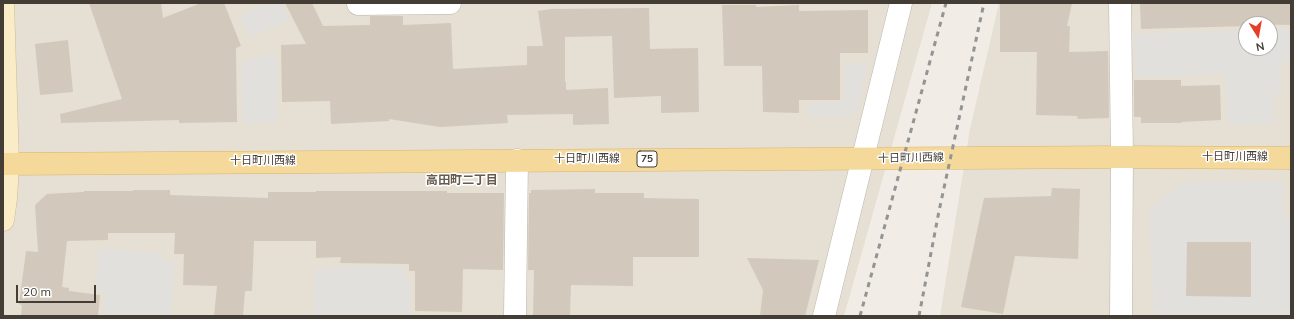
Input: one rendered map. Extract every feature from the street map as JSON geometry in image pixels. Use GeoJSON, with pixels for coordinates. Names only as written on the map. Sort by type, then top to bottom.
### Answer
{"type":"FeatureCollection","features":[{"type":"Feature","properties":{"kind":"main road","name":"十日町川西線"},"geometry":{"type":"LineString","coordinates":[[6,164],[1122,157],[1291,158]]}},
{"type":"Feature","properties":{"kind":"street"},"geometry":{"type":"LineString","coordinates":[[3,220],[6,198],[4,3]]}},
{"type":"Feature","properties":{"kind":"street"},"geometry":{"type":"LineString","coordinates":[[358,4],[450,3]]}},
{"type":"Feature","properties":{"kind":"street"},"geometry":{"type":"LineString","coordinates":[[824,316],[901,3]]}},
{"type":"Feature","properties":{"kind":"street"},"geometry":{"type":"LineString","coordinates":[[1120,3],[1122,157],[1120,316]]}},
{"type":"Feature","properties":{"kind":"street"},"geometry":{"type":"LineString","coordinates":[[514,316],[517,160]]}},
{"type":"Feature","properties":{"kind":"shaded area"},"geometry":{"type":"Polygon","coordinates":[[[3,3],[932,3],[844,316],[3,316],[3,3]]]}},
{"type":"Feature","properties":{"kind":"shaded area"},"geometry":{"type":"Polygon","coordinates":[[[265,3],[285,3],[282,5],[290,20],[250,37],[240,16],[265,3]]]}},
{"type":"Feature","properties":{"kind":"shaded area"},"geometry":{"type":"Polygon","coordinates":[[[999,3],[1291,3],[1291,316],[940,316],[970,129],[999,3]]]}},
{"type":"Feature","properties":{"kind":"shaded area"},"geometry":{"type":"Polygon","coordinates":[[[1278,29],[1291,29],[1291,61],[1280,62],[1281,93],[1273,94],[1274,123],[1228,124],[1226,74],[1136,77],[1134,34],[1238,30],[1238,56],[1278,56],[1278,29]]]}},
{"type":"Feature","properties":{"kind":"shaded area"},"geometry":{"type":"Polygon","coordinates":[[[276,52],[277,122],[243,123],[241,63],[276,52]]]}},
{"type":"Feature","properties":{"kind":"shaded area"},"geometry":{"type":"Polygon","coordinates":[[[867,63],[858,108],[851,117],[810,117],[810,103],[844,102],[845,64],[867,63]]]}},
{"type":"Feature","properties":{"kind":"shaded area"},"geometry":{"type":"Polygon","coordinates":[[[1283,181],[1283,216],[1291,216],[1291,316],[1154,316],[1149,210],[1183,183],[1283,181]],[[1187,242],[1186,296],[1251,296],[1251,242],[1187,242]]]}},
{"type":"Feature","properties":{"kind":"shaded area"},"geometry":{"type":"Polygon","coordinates":[[[99,248],[165,254],[165,261],[175,262],[171,316],[103,316],[105,291],[95,290],[99,248]]]}},
{"type":"Feature","properties":{"kind":"shaded area"},"geometry":{"type":"Polygon","coordinates":[[[404,266],[404,278],[410,278],[410,316],[314,316],[315,269],[404,266]]]}},
{"type":"Feature","properties":{"kind":"building"},"geometry":{"type":"Polygon","coordinates":[[[89,3],[161,3],[163,18],[201,3],[224,3],[241,46],[236,48],[237,122],[179,123],[179,120],[61,123],[60,114],[122,99],[89,3]]]}},
{"type":"Feature","properties":{"kind":"building"},"geometry":{"type":"Polygon","coordinates":[[[285,3],[312,3],[323,26],[370,25],[370,16],[403,16],[403,25],[451,23],[453,69],[527,65],[527,46],[543,46],[538,11],[551,9],[649,8],[650,49],[698,48],[699,112],[661,113],[661,96],[614,98],[612,36],[565,37],[566,90],[608,88],[609,124],[573,125],[573,114],[507,115],[508,123],[440,127],[389,119],[389,121],[331,124],[330,101],[282,102],[281,45],[306,44],[285,3]]]}},
{"type":"Feature","properties":{"kind":"building"},"geometry":{"type":"Polygon","coordinates":[[[1000,3],[1072,3],[1067,26],[1070,26],[1069,52],[1108,51],[1109,118],[1078,119],[1077,116],[1036,115],[1037,52],[1000,52],[1000,3]]]}},
{"type":"Feature","properties":{"kind":"building"},"geometry":{"type":"Polygon","coordinates":[[[1140,3],[1291,3],[1291,25],[1278,25],[1278,16],[1238,16],[1238,26],[1141,29],[1140,3]]]}},
{"type":"Feature","properties":{"kind":"building"},"geometry":{"type":"Polygon","coordinates":[[[722,5],[756,5],[756,7],[799,5],[799,11],[868,10],[868,53],[840,53],[840,100],[799,100],[799,113],[763,112],[762,66],[724,66],[722,5]]]}},
{"type":"Feature","properties":{"kind":"building"},"geometry":{"type":"Polygon","coordinates":[[[68,40],[73,92],[40,95],[35,44],[68,40]]]}},
{"type":"Feature","properties":{"kind":"building"},"geometry":{"type":"Polygon","coordinates":[[[1134,80],[1181,80],[1181,86],[1220,85],[1221,120],[1181,122],[1182,123],[1141,123],[1141,117],[1134,117],[1134,80]]]}},
{"type":"Feature","properties":{"kind":"building"},"geometry":{"type":"Polygon","coordinates":[[[1052,188],[1080,189],[1078,259],[1015,256],[1003,314],[961,307],[984,198],[1051,196],[1052,188]]]}},
{"type":"Feature","properties":{"kind":"building"},"geometry":{"type":"Polygon","coordinates":[[[595,189],[595,193],[644,193],[644,198],[699,199],[699,257],[633,257],[633,286],[571,285],[570,316],[533,316],[534,270],[528,270],[529,193],[531,193],[531,190],[595,189]]]}},
{"type":"Feature","properties":{"kind":"building"},"geometry":{"type":"Polygon","coordinates":[[[170,190],[170,195],[268,198],[268,192],[447,191],[447,193],[504,193],[503,270],[463,269],[462,312],[415,311],[415,271],[409,271],[409,264],[340,263],[341,257],[316,258],[316,241],[254,241],[252,291],[245,291],[243,316],[214,316],[217,286],[183,285],[184,254],[174,254],[175,233],[108,233],[108,240],[67,241],[62,287],[69,288],[69,291],[100,295],[98,316],[21,316],[22,305],[19,304],[26,251],[38,252],[35,205],[47,194],[84,191],[170,190]]]}},
{"type":"Feature","properties":{"kind":"building"},"geometry":{"type":"Polygon","coordinates":[[[1187,242],[1251,242],[1251,297],[1186,296],[1187,242]]]}},
{"type":"Feature","properties":{"kind":"building"},"geometry":{"type":"Polygon","coordinates":[[[747,258],[819,260],[805,316],[760,316],[763,290],[747,258]]]}},
{"type":"Feature","properties":{"kind":"railway"},"geometry":{"type":"LineString","coordinates":[[860,316],[946,3]]}},
{"type":"Feature","properties":{"kind":"railway"},"geometry":{"type":"LineString","coordinates":[[919,316],[939,211],[984,3]]}},
{"type":"Feature","properties":{"kind":"district","name":"高田町二丁目"},"geometry":{"type":"Point","coordinates":[462,180]}}]}
